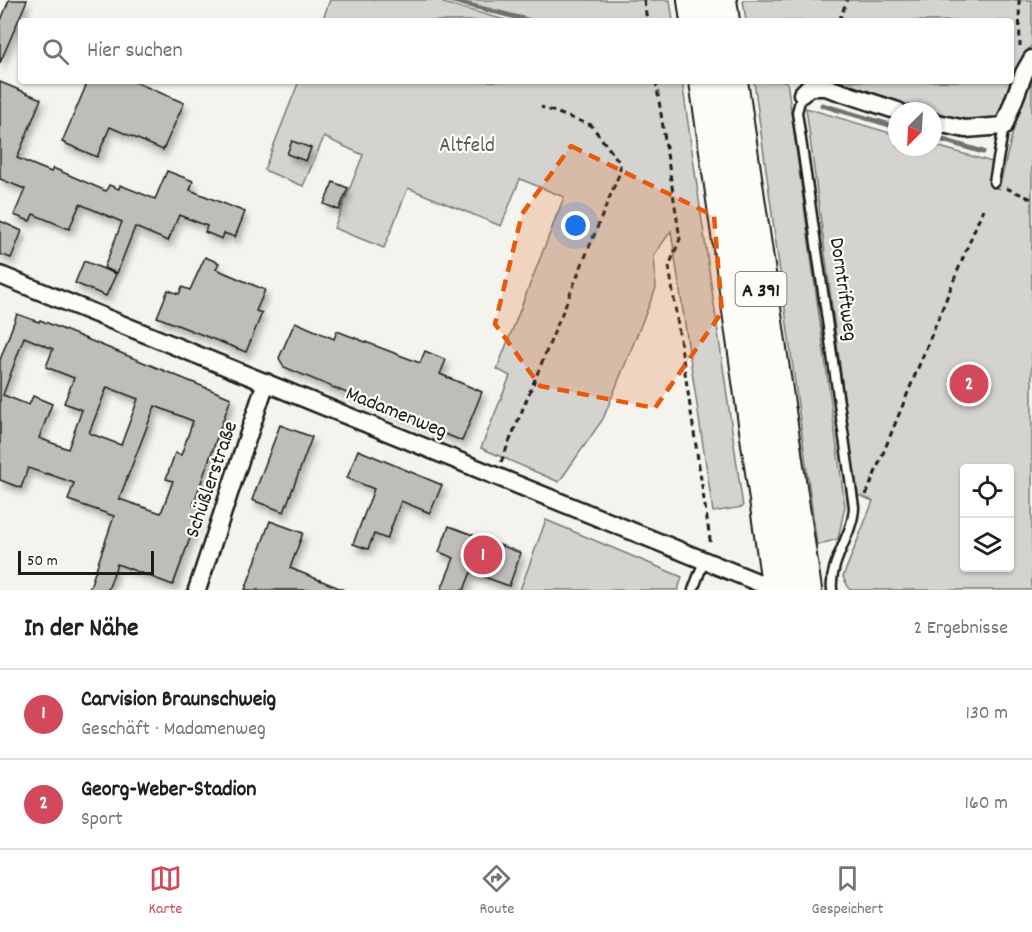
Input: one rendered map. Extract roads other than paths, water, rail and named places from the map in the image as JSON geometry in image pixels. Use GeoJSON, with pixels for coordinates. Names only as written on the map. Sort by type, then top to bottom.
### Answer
{"type":"FeatureCollection","features":[{"type":"Feature","properties":{"kind":"highway"},"geometry":{"type":"LineString","coordinates":[[693,0],[696,18]]}},
{"type":"Feature","properties":{"kind":"highway"},"geometry":{"type":"LineString","coordinates":[[721,0],[724,18]]}},
{"type":"Feature","properties":{"kind":"highway","name":"A 391"},"geometry":{"type":"LineString","coordinates":[[706,84],[778,494],[806,590]]}},
{"type":"Feature","properties":{"kind":"highway","name":"A 391"},"geometry":{"type":"LineString","coordinates":[[732,84],[778,494],[778,590]]}},
{"type":"Feature","properties":{"kind":"street"},"geometry":{"type":"LineString","coordinates":[[942,124],[965,129],[1004,126],[1028,66]]}},
{"type":"Feature","properties":{"kind":"street","name":"Dorntriftweg"},"geometry":{"type":"LineString","coordinates":[[802,94],[809,87],[825,87],[888,108]]}},
{"type":"Feature","properties":{"kind":"street","name":"Madamenweg"},"geometry":{"type":"LineString","coordinates":[[0,275],[778,590]]}},
{"type":"Feature","properties":{"kind":"street","name":"Schüßlerstraße"},"geometry":{"type":"LineString","coordinates":[[197,590],[266,382]]}},
{"type":"Feature","properties":{"kind":"lane","name":"Dorntriftweg"},"geometry":{"type":"LineString","coordinates":[[802,94],[797,112],[854,507],[854,518],[834,571],[832,590]]}},
{"type":"Feature","properties":{"kind":"lane"},"geometry":{"type":"LineString","coordinates":[[994,182],[1004,126]]}},
{"type":"Feature","properties":{"kind":"lane"},"geometry":{"type":"LineString","coordinates":[[693,590],[707,562]]}},
{"type":"Feature","properties":{"kind":"waterway"},"geometry":{"type":"LineString","coordinates":[[449,0],[519,18]]}},
{"type":"Feature","properties":{"kind":"waterway"},"geometry":{"type":"LineString","coordinates":[[822,105],[888,124]]}},
{"type":"Feature","properties":{"kind":"waterway"},"geometry":{"type":"LineString","coordinates":[[942,140],[983,152]]}},
{"type":"Feature","properties":{"kind":"place","name":"Georg-Weber-Stadion"},"geometry":{"type":"Point","coordinates":[969,384]}},
{"type":"Feature","properties":{"kind":"place","name":"Carvision Braunschweig"},"geometry":{"type":"Point","coordinates":[483,555]}},
{"type":"Feature","properties":{"kind":"park label","name":"Altfeld"},"geometry":{"type":"Point","coordinates":[467,144]}}]}
